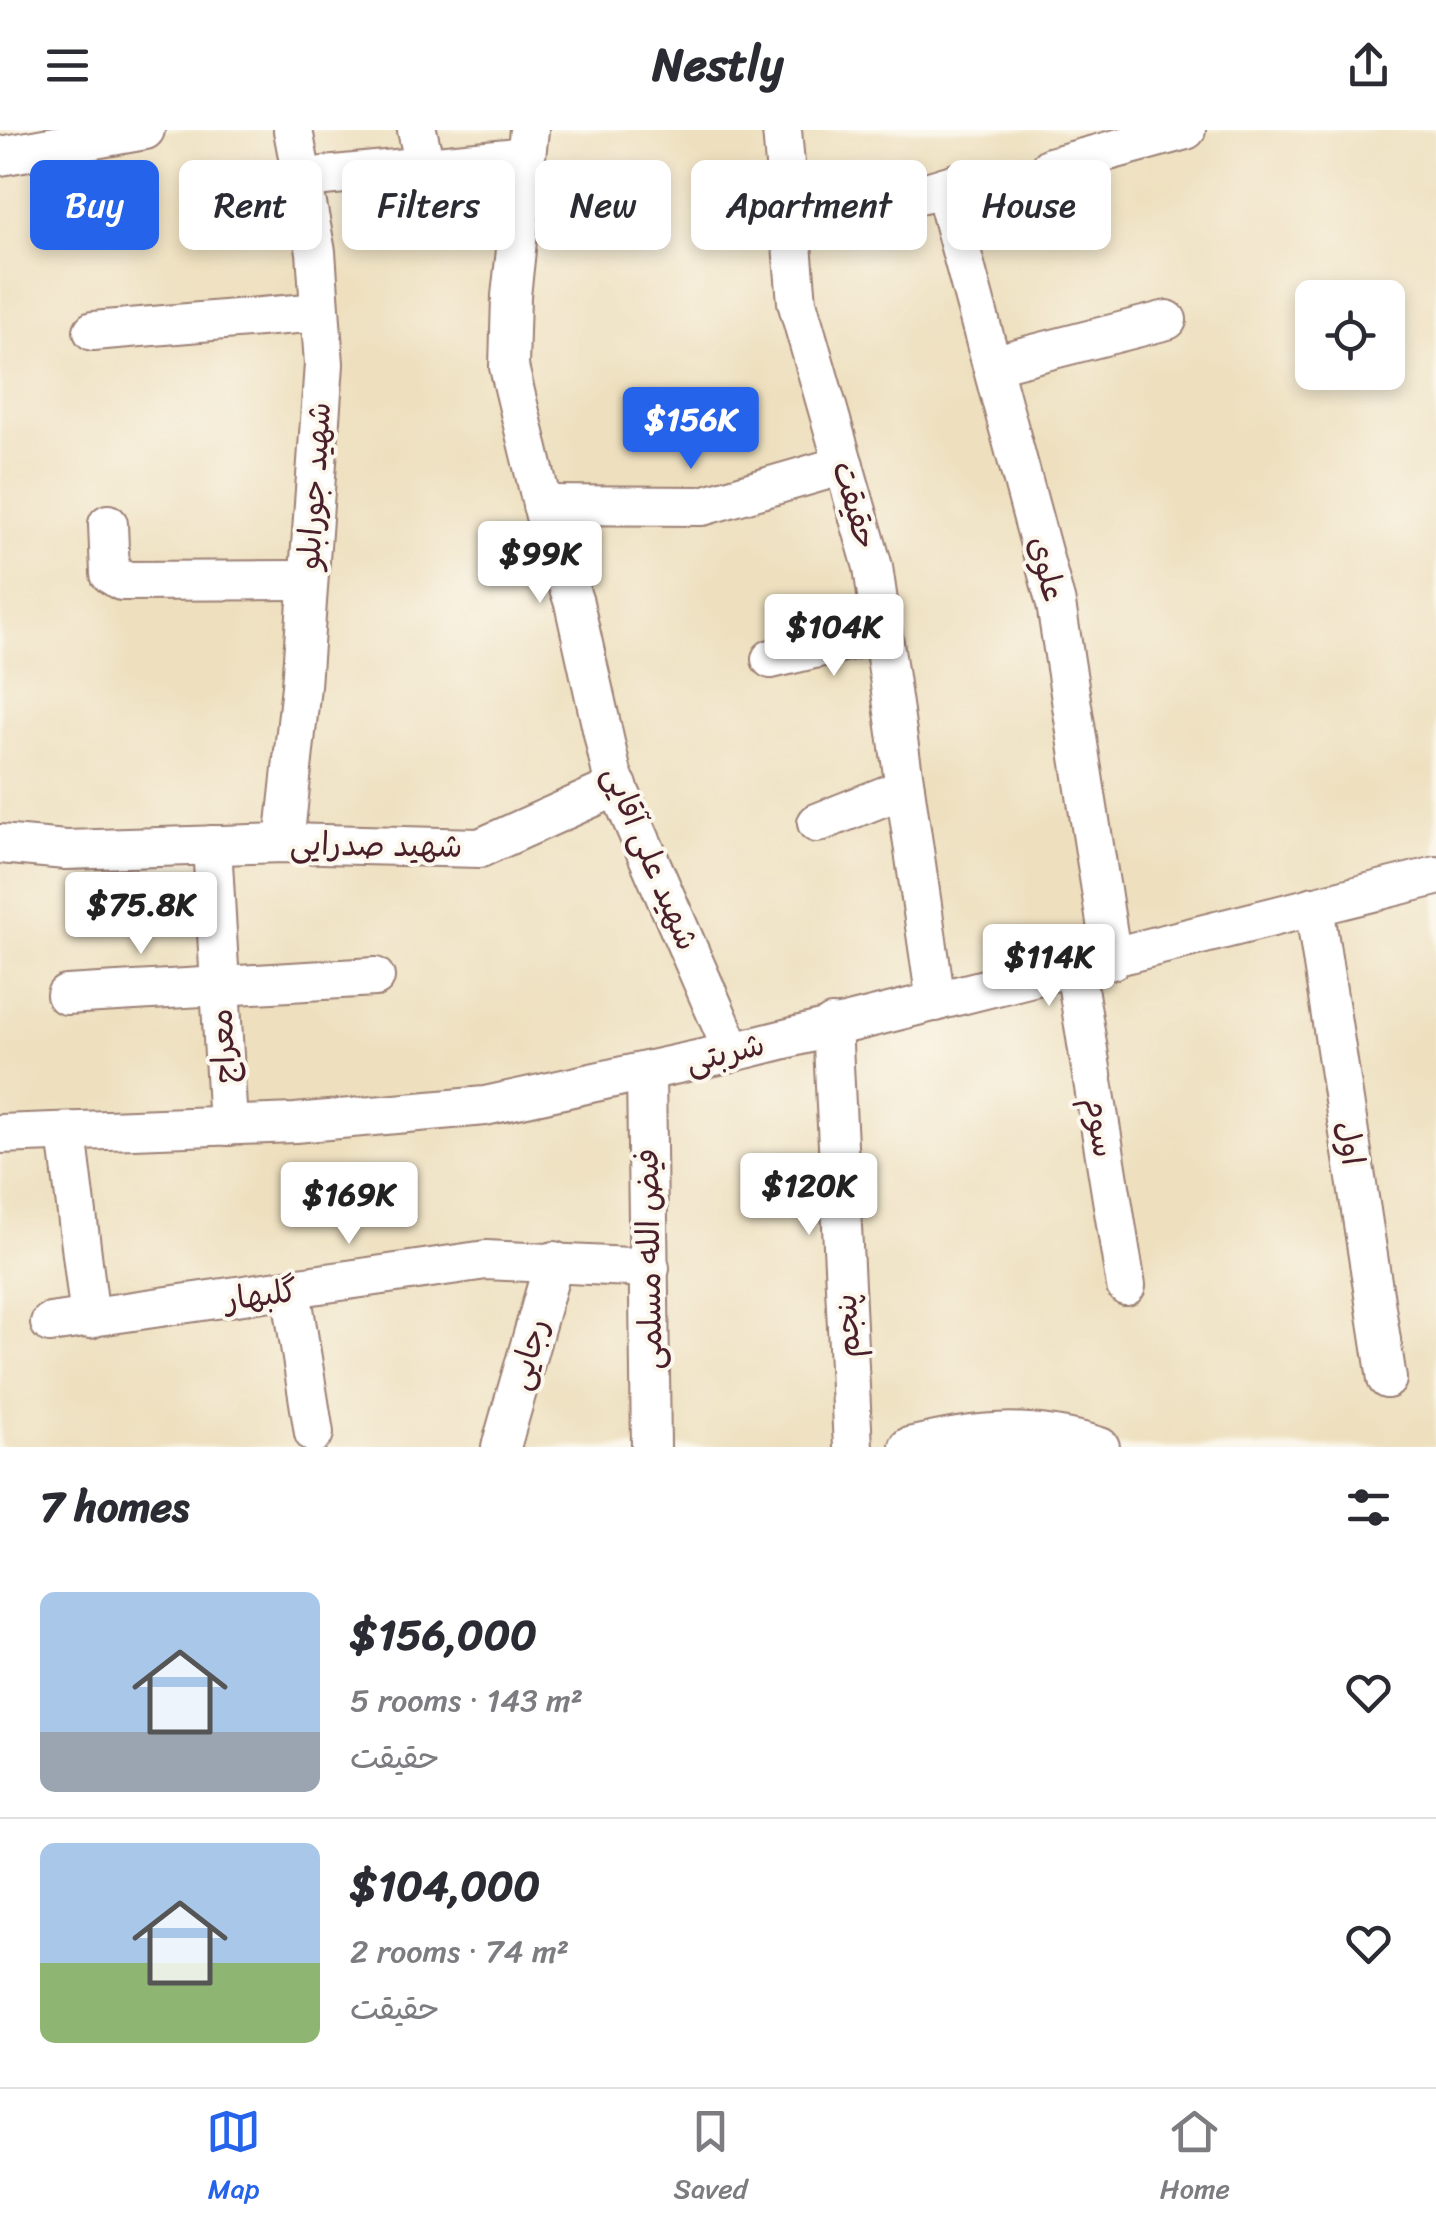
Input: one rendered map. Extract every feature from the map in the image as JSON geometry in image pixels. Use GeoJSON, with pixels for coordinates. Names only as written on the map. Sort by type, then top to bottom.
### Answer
{"type":"FeatureCollection","features":[{"type":"Feature","properties":{"kind":"street"},"geometry":{"type":"LineString","coordinates":[[0,156],[145,130]]}},
{"type":"Feature","properties":{"kind":"street","name":"شهید جورابلو"},"geometry":{"type":"LineString","coordinates":[[294,130],[300,160]]}},
{"type":"Feature","properties":{"kind":"street","name":"حقیقت"},"geometry":{"type":"LineString","coordinates":[[782,130],[785,160]]}},
{"type":"Feature","properties":{"kind":"street"},"geometry":{"type":"LineString","coordinates":[[1076,160],[1186,130]]}},
{"type":"Feature","properties":{"kind":"street"},"geometry":{"type":"LineString","coordinates":[[322,173],[421,148],[527,143]]}},
{"type":"Feature","properties":{"kind":"street","name":"شهید علی آقایی"},"geometry":{"type":"LineString","coordinates":[[527,143],[511,296],[509,367],[542,505],[574,603],[618,786],[733,1052]]}},
{"type":"Feature","properties":{"kind":"street","name":"علوی"},"geometry":{"type":"LineString","coordinates":[[927,192],[956,183],[995,364],[1056,604],[1112,960]]}},
{"type":"Feature","properties":{"kind":"street","name":"شهید جورابلو"},"geometry":{"type":"LineString","coordinates":[[284,842],[301,686],[324,364],[313,250]]}},
{"type":"Feature","properties":{"kind":"street","name":"حقیقت"},"geometry":{"type":"LineString","coordinates":[[792,250],[797,302],[872,567],[936,1002]]}},
{"type":"Feature","properties":{"kind":"street"},"geometry":{"type":"LineString","coordinates":[[93,331],[320,312]]}},
{"type":"Feature","properties":{"kind":"street"},"geometry":{"type":"LineString","coordinates":[[995,364],[1167,320]]}},
{"type":"Feature","properties":{"kind":"street"},"geometry":{"type":"LineString","coordinates":[[542,505],[702,506],[844,465]]}},
{"type":"Feature","properties":{"kind":"street"},"geometry":{"type":"LineString","coordinates":[[108,524],[110,574],[122,580],[306,580]]}},
{"type":"Feature","properties":{"kind":"street"},"geometry":{"type":"LineString","coordinates":[[771,659],[882,633]]}},
{"type":"Feature","properties":{"kind":"street","name":"شهید صدرایی"},"geometry":{"type":"LineString","coordinates":[[0,844],[66,850],[284,842],[480,848],[618,786]]}},
{"type":"Feature","properties":{"kind":"street"},"geometry":{"type":"LineString","coordinates":[[817,823],[905,788]]}},
{"type":"Feature","properties":{"kind":"street","name":"معراج"},"geometry":{"type":"LineString","coordinates":[[212,845],[228,1126]]}},
{"type":"Feature","properties":{"kind":"street","name":"شربتی"},"geometry":{"type":"LineString","coordinates":[[0,1134],[228,1126],[485,1106],[733,1052],[1436,876]]}},
{"type":"Feature","properties":{"kind":"street","name":"اول"},"geometry":{"type":"LineString","coordinates":[[1314,906],[1387,1379]]}},
{"type":"Feature","properties":{"kind":"street","name":"سوم"},"geometry":{"type":"LineString","coordinates":[[1075,968],[1126,1286]]}},
{"type":"Feature","properties":{"kind":"street"},"geometry":{"type":"LineString","coordinates":[[66,995],[376,977]]}},
{"type":"Feature","properties":{"kind":"street","name":"پنجم"},"geometry":{"type":"LineString","coordinates":[[832,1025],[853,1447]]}},
{"type":"Feature","properties":{"kind":"street","name":"فیض الله مسلمی"},"geometry":{"type":"LineString","coordinates":[[646,1072],[651,1447]]}},
{"type":"Feature","properties":{"kind":"street"},"geometry":{"type":"LineString","coordinates":[[67,1133],[90,1319]]}},
{"type":"Feature","properties":{"kind":"street","name":"گلبهار"},"geometry":{"type":"LineString","coordinates":[[50,1323],[486,1260],[650,1268]]}},
{"type":"Feature","properties":{"kind":"street","name":"رجایی"},"geometry":{"type":"LineString","coordinates":[[501,1447],[554,1262]]}},
{"type":"Feature","properties":{"kind":"street"},"geometry":{"type":"LineString","coordinates":[[291,1290],[314,1433]]}},
{"type":"Feature","properties":{"kind":"street"},"geometry":{"type":"LineString","coordinates":[[910,1447],[974,1432],[1029,1432],[1086,1445]]}}]}
